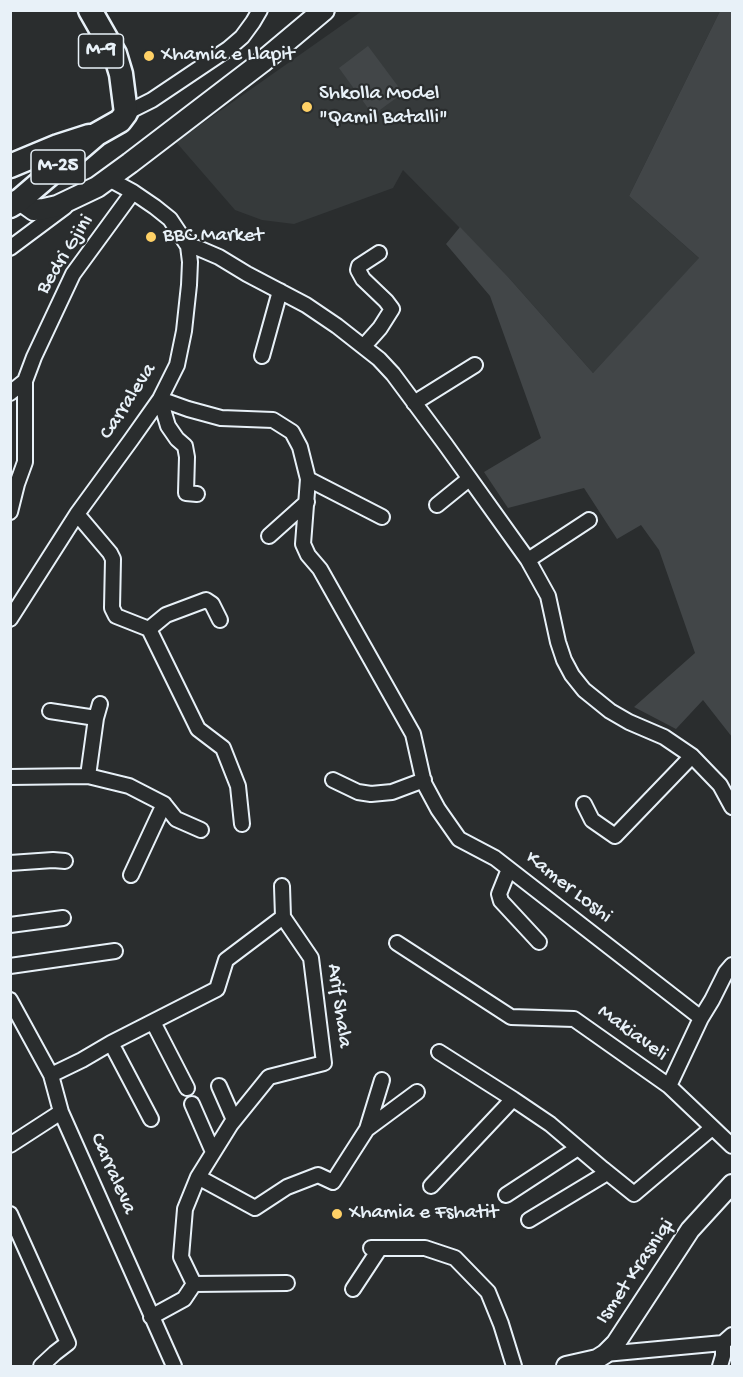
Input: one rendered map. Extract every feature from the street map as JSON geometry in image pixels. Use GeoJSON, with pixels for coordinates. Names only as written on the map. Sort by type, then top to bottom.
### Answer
{"type":"FeatureCollection","features":[{"type":"Feature","properties":{"kind":"main road","name":"M-9"},"geometry":{"type":"LineString","coordinates":[[78,10],[91,31],[107,64],[111,78],[125,103]]}},
{"type":"Feature","properties":{"kind":"main road","name":"M-9"},"geometry":{"type":"LineString","coordinates":[[90,10],[115,54],[121,74],[125,103]]}},
{"type":"Feature","properties":{"kind":"main road"},"geometry":{"type":"LineString","coordinates":[[15,203],[34,210],[44,210],[97,187],[262,62],[324,10]]}},
{"type":"Feature","properties":{"kind":"main road"},"geometry":{"type":"LineString","coordinates":[[10,166],[58,146],[97,134],[120,121],[125,103]]}},
{"type":"Feature","properties":{"kind":"main road","name":"M-25"},"geometry":{"type":"LineString","coordinates":[[15,203],[97,134]]}},
{"type":"Feature","properties":{"kind":"street"},"geometry":{"type":"LineString","coordinates":[[125,103],[152,100],[228,49],[242,37],[260,10]]}},
{"type":"Feature","properties":{"kind":"street"},"geometry":{"type":"LineString","coordinates":[[109,179],[133,192],[170,219],[188,246],[219,257],[314,310],[379,359],[414,403],[528,560],[548,596],[558,642],[572,675],[596,701],[610,711],[664,737],[692,756],[720,786],[732,807]]}},
{"type":"Feature","properties":{"kind":"street","name":"Bedri Gjini"},"geometry":{"type":"LineString","coordinates":[[10,512],[14,485],[25,462],[25,381],[73,274],[133,192]]}},
{"type":"Feature","properties":{"kind":"street"},"geometry":{"type":"LineString","coordinates":[[10,248],[78,197]]}},
{"type":"Feature","properties":{"kind":"street","name":"Carraleva"},"geometry":{"type":"LineString","coordinates":[[10,619],[77,514],[160,399],[177,364],[184,331],[189,285],[188,246]]}},
{"type":"Feature","properties":{"kind":"street"},"geometry":{"type":"LineString","coordinates":[[363,346],[380,328],[392,309],[363,279],[358,270],[359,266],[380,253]]}},
{"type":"Feature","properties":{"kind":"street"},"geometry":{"type":"LineString","coordinates":[[262,356],[280,291]]}},
{"type":"Feature","properties":{"kind":"street"},"geometry":{"type":"LineString","coordinates":[[414,403],[475,365]]}},
{"type":"Feature","properties":{"kind":"street"},"geometry":{"type":"LineString","coordinates":[[10,393],[25,381]]}},
{"type":"Feature","properties":{"kind":"street"},"geometry":{"type":"LineString","coordinates":[[160,399],[168,426],[185,446],[186,493],[196,494]]}},
{"type":"Feature","properties":{"kind":"street","name":"Kamer Loshi"},"geometry":{"type":"LineString","coordinates":[[160,399],[221,418],[273,420],[292,432],[300,447],[308,479],[303,544],[308,555],[320,569],[412,734],[424,780],[438,809],[459,839],[509,868],[701,1018]]}},
{"type":"Feature","properties":{"kind":"street"},"geometry":{"type":"LineString","coordinates":[[308,479],[382,518]]}},
{"type":"Feature","properties":{"kind":"street"},"geometry":{"type":"LineString","coordinates":[[437,505],[469,479]]}},
{"type":"Feature","properties":{"kind":"street"},"geometry":{"type":"LineString","coordinates":[[270,536],[307,502]]}},
{"type":"Feature","properties":{"kind":"street"},"geometry":{"type":"LineString","coordinates":[[77,514],[113,559],[112,608],[116,616],[149,629],[198,729],[223,748],[237,786],[242,824]]}},
{"type":"Feature","properties":{"kind":"street"},"geometry":{"type":"LineString","coordinates":[[528,560],[589,520]]}},
{"type":"Feature","properties":{"kind":"street"},"geometry":{"type":"LineString","coordinates":[[149,629],[166,615],[206,600],[212,604],[220,620]]}},
{"type":"Feature","properties":{"kind":"street"},"geometry":{"type":"LineString","coordinates":[[88,776],[100,704]]}},
{"type":"Feature","properties":{"kind":"street"},"geometry":{"type":"LineString","coordinates":[[50,711],[96,718]]}},
{"type":"Feature","properties":{"kind":"street"},"geometry":{"type":"LineString","coordinates":[[584,804],[592,820],[615,836],[692,756]]}},
{"type":"Feature","properties":{"kind":"street"},"geometry":{"type":"LineString","coordinates":[[10,777],[88,776],[129,786],[164,804],[177,819],[201,830]]}},
{"type":"Feature","properties":{"kind":"street"},"geometry":{"type":"LineString","coordinates":[[333,780],[358,792],[371,794],[393,792],[424,780]]}},
{"type":"Feature","properties":{"kind":"street"},"geometry":{"type":"LineString","coordinates":[[131,875],[164,804]]}},
{"type":"Feature","properties":{"kind":"street"},"geometry":{"type":"LineString","coordinates":[[10,863],[65,861]]}},
{"type":"Feature","properties":{"kind":"street"},"geometry":{"type":"LineString","coordinates":[[509,868],[499,894],[501,900],[539,942]]}},
{"type":"Feature","properties":{"kind":"street"},"geometry":{"type":"LineString","coordinates":[[51,1075],[217,988],[226,960],[283,917],[282,886]]}},
{"type":"Feature","properties":{"kind":"street","name":"Arif Shala"},"geometry":{"type":"LineString","coordinates":[[194,1284],[181,1257],[185,1209],[198,1177],[234,1120],[269,1077],[324,1063],[311,958],[283,917]]}},
{"type":"Feature","properties":{"kind":"street"},"geometry":{"type":"LineString","coordinates":[[10,925],[63,918]]}},
{"type":"Feature","properties":{"kind":"street","name":"Makiaveli"},"geometry":{"type":"LineString","coordinates":[[397,943],[512,1017],[574,1019],[669,1086],[732,1146]]}},
{"type":"Feature","properties":{"kind":"street"},"geometry":{"type":"LineString","coordinates":[[10,966],[115,951]]}},
{"type":"Feature","properties":{"kind":"street"},"geometry":{"type":"LineString","coordinates":[[669,1086],[701,1018],[732,965]]}},
{"type":"Feature","properties":{"kind":"street","name":"Carraleva"},"geometry":{"type":"LineString","coordinates":[[10,1000],[51,1075],[61,1112],[174,1366]]}},
{"type":"Feature","properties":{"kind":"street"},"geometry":{"type":"LineString","coordinates":[[153,1022],[187,1088]]}},
{"type":"Feature","properties":{"kind":"street"},"geometry":{"type":"LineString","coordinates":[[111,1043],[151,1119]]}},
{"type":"Feature","properties":{"kind":"street"},"geometry":{"type":"LineString","coordinates":[[439,1052],[550,1124],[634,1194],[712,1128]]}},
{"type":"Feature","properties":{"kind":"street"},"geometry":{"type":"LineString","coordinates":[[198,1177],[255,1208],[287,1187],[318,1174],[333,1182],[367,1129],[382,1080]]}},
{"type":"Feature","properties":{"kind":"street"},"geometry":{"type":"LineString","coordinates":[[219,1086],[234,1120]]}},
{"type":"Feature","properties":{"kind":"street"},"geometry":{"type":"LineString","coordinates":[[367,1129],[417,1092]]}},
{"type":"Feature","properties":{"kind":"street"},"geometry":{"type":"LineString","coordinates":[[430,1186],[513,1099]]}},
{"type":"Feature","properties":{"kind":"street"},"geometry":{"type":"LineString","coordinates":[[192,1104],[213,1152]]}},
{"type":"Feature","properties":{"kind":"street"},"geometry":{"type":"LineString","coordinates":[[10,1145],[61,1112]]}},
{"type":"Feature","properties":{"kind":"street"},"geometry":{"type":"LineString","coordinates":[[506,1195],[578,1148]]}},
{"type":"Feature","properties":{"kind":"street"},"geometry":{"type":"LineString","coordinates":[[529,1220],[607,1173]]}},
{"type":"Feature","properties":{"kind":"street","name":"Ismet Krasniqi"},"geometry":{"type":"LineString","coordinates":[[566,1366],[588,1364],[605,1354],[616,1343],[690,1230],[732,1184]]}},
{"type":"Feature","properties":{"kind":"street"},"geometry":{"type":"LineString","coordinates":[[10,1214],[68,1343],[41,1366]]}},
{"type":"Feature","properties":{"kind":"street"},"geometry":{"type":"LineString","coordinates":[[354,1289],[376,1248],[425,1248],[455,1258],[488,1292],[514,1366]]}},
{"type":"Feature","properties":{"kind":"street"},"geometry":{"type":"LineString","coordinates":[[151,1317],[184,1299],[194,1284],[287,1283]]}},
{"type":"Feature","properties":{"kind":"street"},"geometry":{"type":"LineString","coordinates":[[605,1354],[728,1339],[720,1366]]}},
{"type":"Feature","properties":{"kind":"shaded area"},"geometry":{"type":"Polygon","coordinates":[[[362,11],[720,11],[629,196],[700,259],[593,373],[509,278],[403,170],[393,188],[294,224],[262,220],[235,210],[176,142],[362,11]]]}},
{"type":"Feature","properties":{"kind":"shaded area"},"geometry":{"type":"Polygon","coordinates":[[[720,11],[732,11],[732,737],[703,700],[676,729],[634,707],[695,653],[659,550],[641,525],[617,539],[584,488],[508,508],[484,472],[541,438],[490,296],[446,244],[460,227],[509,278],[593,373],[699,258],[629,196],[720,11]]]}},
{"type":"Feature","properties":{"kind":"shaded area"},"geometry":{"type":"Polygon","coordinates":[[[368,46],[403,93],[373,115],[339,68],[368,46]]]}},
{"type":"Feature","properties":{"kind":"place","name":"Xhamia e Llapit"},"geometry":{"type":"Point","coordinates":[149,56]}},
{"type":"Feature","properties":{"kind":"place","name":"Shkolla Model \"Qamil Batalli\""},"geometry":{"type":"Point","coordinates":[307,107]}},
{"type":"Feature","properties":{"kind":"place","name":"BBC Market"},"geometry":{"type":"Point","coordinates":[151,237]}},
{"type":"Feature","properties":{"kind":"place","name":"Xhamia e Fshatit"},"geometry":{"type":"Point","coordinates":[337,1214]}}]}
